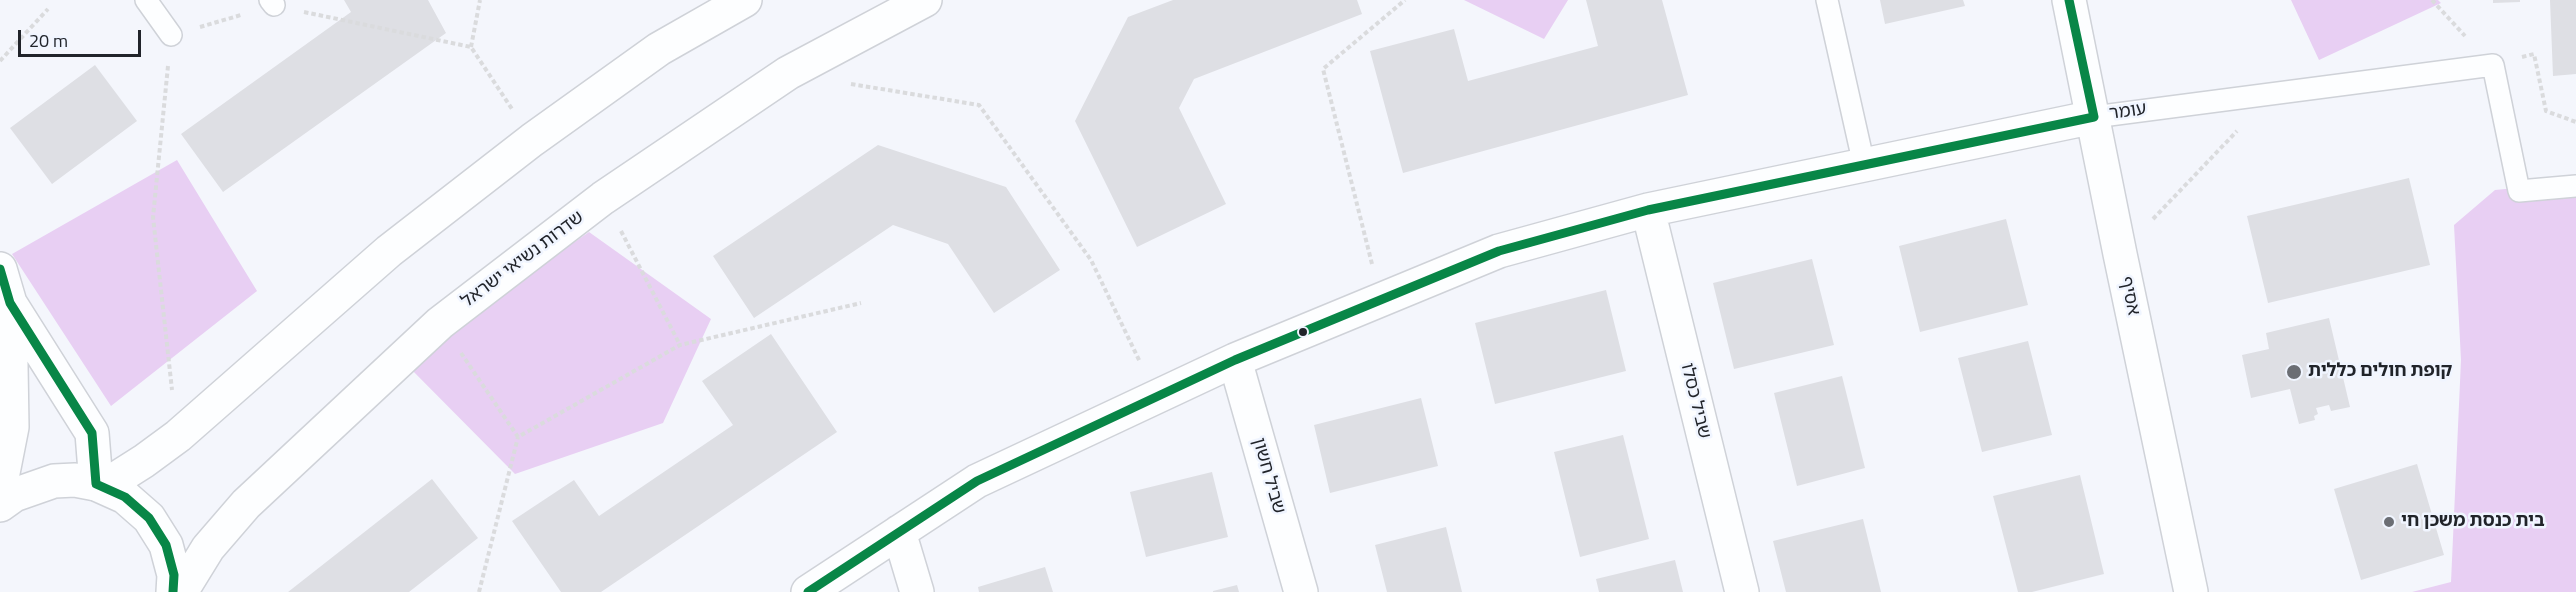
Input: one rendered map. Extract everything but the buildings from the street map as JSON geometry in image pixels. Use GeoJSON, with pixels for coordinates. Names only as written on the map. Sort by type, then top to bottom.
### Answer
{"type":"FeatureCollection","features":[{"type":"Feature","properties":{"kind":"street"},"geometry":{"type":"LineString","coordinates":[[100,486],[144,461],[177,436],[389,251],[532,140],[659,50],[745,0]]}},
{"type":"Feature","properties":{"kind":"street","name":"שדרות נשיאי ישראל"},"geometry":{"type":"LineString","coordinates":[[182,592],[208,548],[246,504],[440,323],[603,198],[788,73],[925,0]]}},
{"type":"Feature","properties":{"kind":"street","name":"אסיף"},"geometry":{"type":"LineString","coordinates":[[2069,0],[2191,592]]}},
{"type":"Feature","properties":{"kind":"street","name":"עומר"},"geometry":{"type":"LineString","coordinates":[[808,592],[977,481],[1235,360],[1499,250],[1648,210],[2094,117]]}},
{"type":"Feature","properties":{"kind":"street","name":"שביל כסלו"},"geometry":{"type":"LineString","coordinates":[[1648,210],[1742,592]]}},
{"type":"Feature","properties":{"kind":"street"},"geometry":{"type":"LineString","coordinates":[[0,269],[10,303],[12,427],[0,488]]}},
{"type":"Feature","properties":{"kind":"street"},"geometry":{"type":"LineString","coordinates":[[10,303],[92,433],[100,486]]}},
{"type":"Feature","properties":{"kind":"street","name":"שביל חשון"},"geometry":{"type":"LineString","coordinates":[[1235,360],[1301,592]]}},
{"type":"Feature","properties":{"kind":"street"},"geometry":{"type":"LineString","coordinates":[[0,505],[14,495],[54,481],[75,480],[100,486],[125,497],[149,518],[166,544],[174,575],[174,592]]}},
{"type":"Feature","properties":{"kind":"street"},"geometry":{"type":"LineString","coordinates":[[899,532],[917,592]]}},
{"type":"Feature","properties":{"kind":"lane"},"geometry":{"type":"LineString","coordinates":[[146,0],[171,35]]}},
{"type":"Feature","properties":{"kind":"lane"},"geometry":{"type":"LineString","coordinates":[[1827,0],[1864,165]]}},
{"type":"Feature","properties":{"kind":"lane"},"geometry":{"type":"LineString","coordinates":[[2493,64],[2519,191],[2576,186]]}},
{"type":"Feature","properties":{"kind":"lane","name":"עומר"},"geometry":{"type":"LineString","coordinates":[[2094,117],[2493,64]]}},
{"type":"Feature","properties":{"kind":"path"},"geometry":{"type":"LineString","coordinates":[[480,0],[471,47],[532,140]]}},
{"type":"Feature","properties":{"kind":"path"},"geometry":{"type":"LineString","coordinates":[[1381,298],[1323,69],[1405,0]]}},
{"type":"Feature","properties":{"kind":"path"},"geometry":{"type":"LineString","coordinates":[[2432,0],[2493,64],[2534,54],[2546,111],[2576,122]]}},
{"type":"Feature","properties":{"kind":"path"},"geometry":{"type":"LineString","coordinates":[[177,436],[153,218],[171,35],[272,3],[471,47]]}},
{"type":"Feature","properties":{"kind":"path"},"geometry":{"type":"LineString","coordinates":[[0,61],[48,9]]}},
{"type":"Feature","properties":{"kind":"path"},"geometry":{"type":"LineString","coordinates":[[844,82],[979,105],[1091,260],[1156,397]]}},
{"type":"Feature","properties":{"kind":"path"},"geometry":{"type":"LineString","coordinates":[[2120,254],[2272,93]]}},
{"type":"Feature","properties":{"kind":"path"},"geometry":{"type":"LineString","coordinates":[[603,198],[680,345]]}},
{"type":"Feature","properties":{"kind":"path"},"geometry":{"type":"LineString","coordinates":[[479,592],[518,437],[680,345],[861,303]]}},
{"type":"Feature","properties":{"kind":"path"},"geometry":{"type":"LineString","coordinates":[[440,323],[518,437]]}},
{"type":"Feature","properties":{"kind":"shaded area"},"geometry":{"type":"Polygon","coordinates":[[[1464,0],[1568,0],[1544,39],[1464,0]]]}},
{"type":"Feature","properties":{"kind":"shaded area"},"geometry":{"type":"Polygon","coordinates":[[[2291,0],[2438,0],[2441,3],[2319,60],[2291,0]]]}},
{"type":"Feature","properties":{"kind":"shaded area"},"geometry":{"type":"Polygon","coordinates":[[[177,160],[257,291],[111,406],[12,254],[177,160]]]}},
{"type":"Feature","properties":{"kind":"shaded area"},"geometry":{"type":"Polygon","coordinates":[[[2576,182],[2576,592],[2412,592],[2451,582],[2461,360],[2454,225],[2495,190],[2576,182]]]}},
{"type":"Feature","properties":{"kind":"shaded area"},"geometry":{"type":"Polygon","coordinates":[[[589,232],[711,319],[663,423],[515,474],[403,361],[589,232]]]}},
{"type":"Feature","properties":{"kind":"transit line"},"geometry":{"type":"LineString","coordinates":[[808,592],[977,481],[1235,360],[1499,251],[1648,210],[2094,117],[2069,0]]}},
{"type":"Feature","properties":{"kind":"transit line"},"geometry":{"type":"LineString","coordinates":[[0,269],[10,303],[92,433],[96,484],[125,497],[149,518],[166,545],[174,575],[173,592]]}},
{"type":"Feature","properties":{"kind":"place","name":"קופת חולים כללית"},"geometry":{"type":"Point","coordinates":[2294,372]}},
{"type":"Feature","properties":{"kind":"place","name":"בית כנסת משכן חי"},"geometry":{"type":"Point","coordinates":[2389,522]}}]}
